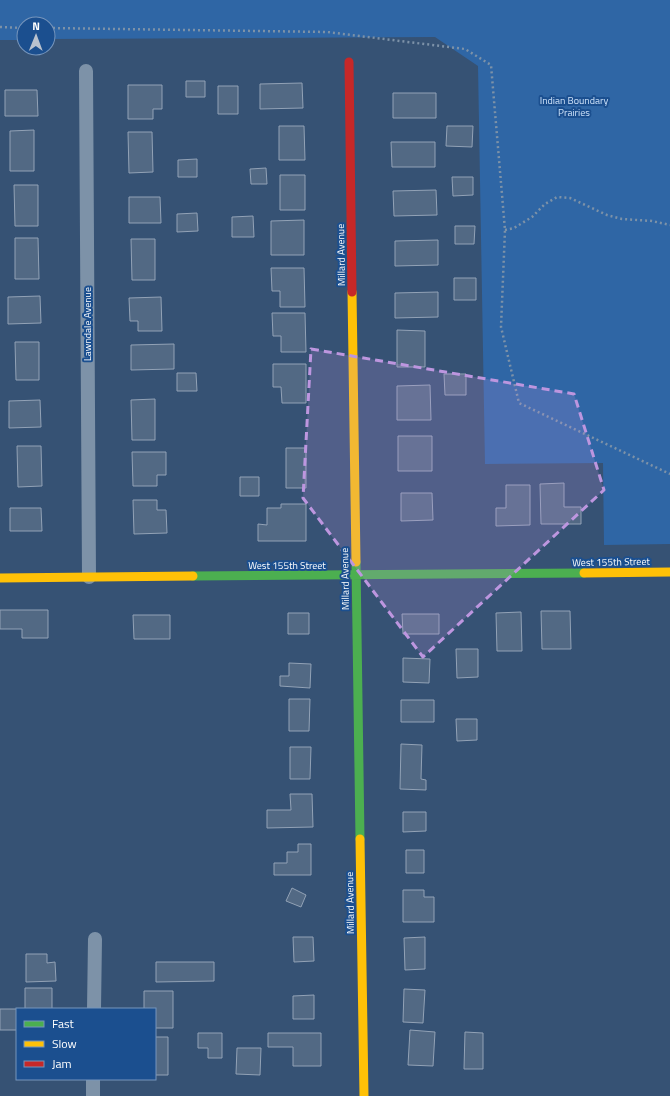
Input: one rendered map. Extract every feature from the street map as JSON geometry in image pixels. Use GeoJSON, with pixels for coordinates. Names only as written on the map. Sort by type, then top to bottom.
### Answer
{"type":"FeatureCollection","features":[{"type":"Feature","properties":{"kind":"street","name":"Millard Avenue"},"geometry":{"type":"LineString","coordinates":[[349,62],[364,1096]]}},
{"type":"Feature","properties":{"kind":"street","name":"Lawndale Avenue"},"geometry":{"type":"LineString","coordinates":[[86,71],[89,577]]}},
{"type":"Feature","properties":{"kind":"street","name":"West 155th Street"},"geometry":{"type":"LineString","coordinates":[[0,578],[670,572]]}},
{"type":"Feature","properties":{"kind":"street"},"geometry":{"type":"LineString","coordinates":[[94,939],[94,1008]]}},
{"type":"Feature","properties":{"kind":"street"},"geometry":{"type":"LineString","coordinates":[[92,1096],[93,1080]]}},
{"type":"Feature","properties":{"kind":"path"},"geometry":{"type":"LineString","coordinates":[[0,27],[16,28]]}},
{"type":"Feature","properties":{"kind":"path"},"geometry":{"type":"LineString","coordinates":[[56,28],[326,32],[465,49],[491,65],[505,230],[501,328],[519,403],[670,474]]}},
{"type":"Feature","properties":{"kind":"path"},"geometry":{"type":"LineString","coordinates":[[505,230],[514,228],[532,217],[545,204],[557,197],[570,198],[607,216],[622,219],[652,221],[670,225]]}},
{"type":"Feature","properties":{"kind":"highlighted area"},"geometry":{"type":"Polygon","coordinates":[[[311,349],[574,394],[604,490],[423,657],[303,498],[311,349]]]}},
{"type":"Feature","properties":{"kind":"green space","name":"Indian Boundary Prairies"},"geometry":{"type":"Polygon","coordinates":[[[0,0],[670,0],[670,544],[604,545],[603,463],[485,464],[478,66],[435,37],[56,39],[56,16],[16,16],[16,40],[0,40],[0,0]]]}},
{"type":"Feature","properties":{"kind":"building"},"geometry":{"type":"Polygon","coordinates":[[[186,81],[205,81],[205,97],[186,97],[186,81]]]}},
{"type":"Feature","properties":{"kind":"building"},"geometry":{"type":"Polygon","coordinates":[[[302,83],[303,108],[260,109],[260,84],[302,83]]]}},
{"type":"Feature","properties":{"kind":"building"},"geometry":{"type":"Polygon","coordinates":[[[128,85],[162,85],[162,109],[153,109],[153,119],[128,119],[128,85]]]}},
{"type":"Feature","properties":{"kind":"building"},"geometry":{"type":"Polygon","coordinates":[[[218,86],[238,86],[238,114],[218,114],[218,86]]]}},
{"type":"Feature","properties":{"kind":"building"},"geometry":{"type":"Polygon","coordinates":[[[5,90],[37,90],[38,116],[5,116],[5,90]]]}},
{"type":"Feature","properties":{"kind":"building"},"geometry":{"type":"Polygon","coordinates":[[[393,93],[436,93],[436,118],[393,118],[393,93]]]}},
{"type":"Feature","properties":{"kind":"building"},"geometry":{"type":"Polygon","coordinates":[[[279,126],[304,126],[305,160],[279,160],[279,126]]]}},
{"type":"Feature","properties":{"kind":"building"},"geometry":{"type":"Polygon","coordinates":[[[447,126],[473,126],[472,147],[446,146],[447,126]]]}},
{"type":"Feature","properties":{"kind":"building"},"geometry":{"type":"Polygon","coordinates":[[[34,130],[34,171],[10,171],[10,131],[34,130]]]}},
{"type":"Feature","properties":{"kind":"building"},"geometry":{"type":"Polygon","coordinates":[[[128,132],[152,132],[153,172],[129,173],[128,132]]]}},
{"type":"Feature","properties":{"kind":"building"},"geometry":{"type":"Polygon","coordinates":[[[391,142],[435,142],[435,167],[392,167],[391,142]]]}},
{"type":"Feature","properties":{"kind":"building"},"geometry":{"type":"Polygon","coordinates":[[[197,159],[197,177],[178,177],[178,160],[197,159]]]}},
{"type":"Feature","properties":{"kind":"building"},"geometry":{"type":"Polygon","coordinates":[[[266,168],[267,184],[251,184],[250,169],[266,168]]]}},
{"type":"Feature","properties":{"kind":"building"},"geometry":{"type":"Polygon","coordinates":[[[280,175],[305,175],[305,210],[280,210],[280,175]]]}},
{"type":"Feature","properties":{"kind":"building"},"geometry":{"type":"Polygon","coordinates":[[[452,177],[473,177],[473,195],[453,196],[452,177]]]}},
{"type":"Feature","properties":{"kind":"building"},"geometry":{"type":"Polygon","coordinates":[[[14,185],[38,185],[38,226],[15,226],[14,185]]]}},
{"type":"Feature","properties":{"kind":"building"},"geometry":{"type":"Polygon","coordinates":[[[436,190],[437,215],[394,216],[393,191],[436,190]]]}},
{"type":"Feature","properties":{"kind":"building"},"geometry":{"type":"Polygon","coordinates":[[[129,197],[160,197],[161,223],[129,223],[129,197]]]}},
{"type":"Feature","properties":{"kind":"building"},"geometry":{"type":"Polygon","coordinates":[[[197,213],[198,231],[177,232],[177,214],[197,213]]]}},
{"type":"Feature","properties":{"kind":"building"},"geometry":{"type":"Polygon","coordinates":[[[253,216],[254,237],[232,237],[232,217],[253,216]]]}},
{"type":"Feature","properties":{"kind":"building"},"geometry":{"type":"Polygon","coordinates":[[[304,220],[304,255],[271,255],[271,221],[304,220]]]}},
{"type":"Feature","properties":{"kind":"building"},"geometry":{"type":"Polygon","coordinates":[[[455,226],[475,226],[474,244],[455,244],[455,226]]]}},
{"type":"Feature","properties":{"kind":"building"},"geometry":{"type":"Polygon","coordinates":[[[15,238],[38,238],[39,279],[15,279],[15,238]]]}},
{"type":"Feature","properties":{"kind":"building"},"geometry":{"type":"Polygon","coordinates":[[[131,239],[155,239],[155,280],[132,280],[131,239]]]}},
{"type":"Feature","properties":{"kind":"building"},"geometry":{"type":"Polygon","coordinates":[[[438,240],[438,265],[395,266],[395,241],[438,240]]]}},
{"type":"Feature","properties":{"kind":"building"},"geometry":{"type":"Polygon","coordinates":[[[271,268],[304,268],[305,307],[280,307],[280,291],[272,291],[271,268]]]}},
{"type":"Feature","properties":{"kind":"building"},"geometry":{"type":"Polygon","coordinates":[[[454,278],[476,278],[476,300],[454,300],[454,278]]]}},
{"type":"Feature","properties":{"kind":"building"},"geometry":{"type":"Polygon","coordinates":[[[438,292],[438,317],[395,318],[395,293],[438,292]]]}},
{"type":"Feature","properties":{"kind":"building"},"geometry":{"type":"Polygon","coordinates":[[[40,296],[41,323],[8,324],[8,297],[40,296]]]}},
{"type":"Feature","properties":{"kind":"building"},"geometry":{"type":"Polygon","coordinates":[[[161,297],[162,331],[138,331],[138,321],[130,321],[129,298],[161,297]]]}},
{"type":"Feature","properties":{"kind":"building"},"geometry":{"type":"Polygon","coordinates":[[[272,313],[305,313],[306,352],[281,352],[281,336],[273,336],[272,313]]]}},
{"type":"Feature","properties":{"kind":"building"},"geometry":{"type":"Polygon","coordinates":[[[397,330],[425,331],[425,367],[397,367],[397,330]]]}},
{"type":"Feature","properties":{"kind":"building"},"geometry":{"type":"Polygon","coordinates":[[[15,342],[39,342],[39,380],[16,380],[15,342]]]}},
{"type":"Feature","properties":{"kind":"building"},"geometry":{"type":"Polygon","coordinates":[[[174,344],[174,369],[131,370],[131,345],[174,344]]]}},
{"type":"Feature","properties":{"kind":"building"},"geometry":{"type":"Polygon","coordinates":[[[273,364],[306,364],[306,403],[282,403],[281,387],[273,387],[273,364]]]}},
{"type":"Feature","properties":{"kind":"building"},"geometry":{"type":"Polygon","coordinates":[[[177,373],[196,373],[197,391],[177,391],[177,373]]]}},
{"type":"Feature","properties":{"kind":"building"},"geometry":{"type":"Polygon","coordinates":[[[444,374],[466,374],[466,395],[445,395],[444,374]]]}},
{"type":"Feature","properties":{"kind":"building"},"geometry":{"type":"Polygon","coordinates":[[[430,385],[431,420],[397,420],[397,386],[430,385]]]}},
{"type":"Feature","properties":{"kind":"building"},"geometry":{"type":"Polygon","coordinates":[[[155,399],[155,440],[132,440],[131,400],[155,399]]]}},
{"type":"Feature","properties":{"kind":"building"},"geometry":{"type":"Polygon","coordinates":[[[40,400],[41,427],[9,428],[9,401],[40,400]]]}},
{"type":"Feature","properties":{"kind":"building"},"geometry":{"type":"Polygon","coordinates":[[[398,436],[432,436],[432,471],[398,471],[398,436]]]}},
{"type":"Feature","properties":{"kind":"building"},"geometry":{"type":"Polygon","coordinates":[[[17,446],[41,446],[42,486],[18,487],[17,446]]]}},
{"type":"Feature","properties":{"kind":"building"},"geometry":{"type":"Polygon","coordinates":[[[286,448],[306,448],[306,488],[286,488],[286,448]]]}},
{"type":"Feature","properties":{"kind":"building"},"geometry":{"type":"Polygon","coordinates":[[[132,452],[166,452],[166,475],[157,475],[157,486],[133,486],[132,452]]]}},
{"type":"Feature","properties":{"kind":"building"},"geometry":{"type":"Polygon","coordinates":[[[240,477],[259,477],[259,496],[240,496],[240,477]]]}},
{"type":"Feature","properties":{"kind":"building"},"geometry":{"type":"Polygon","coordinates":[[[564,483],[564,507],[581,507],[581,524],[541,524],[540,484],[564,483]]]}},
{"type":"Feature","properties":{"kind":"building"},"geometry":{"type":"Polygon","coordinates":[[[506,485],[530,485],[530,525],[496,526],[496,508],[506,508],[506,485]]]}},
{"type":"Feature","properties":{"kind":"building"},"geometry":{"type":"Polygon","coordinates":[[[401,493],[432,493],[433,520],[401,521],[401,493]]]}},
{"type":"Feature","properties":{"kind":"building"},"geometry":{"type":"Polygon","coordinates":[[[133,500],[157,500],[157,510],[166,510],[167,533],[134,534],[133,500]]]}},
{"type":"Feature","properties":{"kind":"building"},"geometry":{"type":"Polygon","coordinates":[[[281,504],[306,504],[306,541],[258,541],[258,524],[267,525],[267,508],[281,508],[281,504]]]}},
{"type":"Feature","properties":{"kind":"building"},"geometry":{"type":"Polygon","coordinates":[[[10,508],[41,508],[42,531],[10,531],[10,508]]]}},
{"type":"Feature","properties":{"kind":"building"},"geometry":{"type":"Polygon","coordinates":[[[0,610],[48,610],[48,638],[22,638],[22,629],[0,629],[0,610]]]}},
{"type":"Feature","properties":{"kind":"building"},"geometry":{"type":"Polygon","coordinates":[[[541,611],[570,611],[571,649],[542,649],[541,611]]]}},
{"type":"Feature","properties":{"kind":"building"},"geometry":{"type":"Polygon","coordinates":[[[521,612],[522,651],[497,651],[496,613],[521,612]]]}},
{"type":"Feature","properties":{"kind":"building"},"geometry":{"type":"Polygon","coordinates":[[[288,613],[309,613],[309,634],[288,634],[288,613]]]}},
{"type":"Feature","properties":{"kind":"building"},"geometry":{"type":"Polygon","coordinates":[[[402,614],[439,614],[439,634],[403,634],[402,614]]]}},
{"type":"Feature","properties":{"kind":"building"},"geometry":{"type":"Polygon","coordinates":[[[133,615],[170,615],[170,639],[134,639],[133,615]]]}},
{"type":"Feature","properties":{"kind":"building"},"geometry":{"type":"Polygon","coordinates":[[[456,649],[478,649],[478,677],[457,678],[456,649]]]}},
{"type":"Feature","properties":{"kind":"building"},"geometry":{"type":"Polygon","coordinates":[[[403,658],[430,659],[429,683],[403,682],[403,658]]]}},
{"type":"Feature","properties":{"kind":"building"},"geometry":{"type":"Polygon","coordinates":[[[289,663],[311,664],[310,688],[280,686],[280,676],[289,676],[289,663]]]}},
{"type":"Feature","properties":{"kind":"building"},"geometry":{"type":"Polygon","coordinates":[[[289,699],[310,699],[309,731],[289,731],[289,699]]]}},
{"type":"Feature","properties":{"kind":"building"},"geometry":{"type":"Polygon","coordinates":[[[401,700],[434,700],[434,722],[401,722],[401,700]]]}},
{"type":"Feature","properties":{"kind":"building"},"geometry":{"type":"Polygon","coordinates":[[[456,719],[477,719],[477,740],[457,741],[456,719]]]}},
{"type":"Feature","properties":{"kind":"building"},"geometry":{"type":"Polygon","coordinates":[[[401,744],[422,745],[421,779],[426,780],[426,790],[400,789],[401,744]]]}},
{"type":"Feature","properties":{"kind":"building"},"geometry":{"type":"Polygon","coordinates":[[[290,747],[311,747],[310,779],[290,779],[290,747]]]}},
{"type":"Feature","properties":{"kind":"building"},"geometry":{"type":"Polygon","coordinates":[[[290,794],[312,794],[313,827],[267,828],[267,810],[291,810],[290,794]]]}},
{"type":"Feature","properties":{"kind":"building"},"geometry":{"type":"Polygon","coordinates":[[[403,812],[426,812],[426,831],[403,832],[403,812]]]}},
{"type":"Feature","properties":{"kind":"building"},"geometry":{"type":"Polygon","coordinates":[[[298,844],[311,844],[311,875],[274,875],[274,863],[287,863],[287,852],[298,852],[298,844]]]}},
{"type":"Feature","properties":{"kind":"building"},"geometry":{"type":"Polygon","coordinates":[[[406,850],[424,850],[424,873],[406,873],[406,850]]]}},
{"type":"Feature","properties":{"kind":"building"},"geometry":{"type":"Polygon","coordinates":[[[292,888],[306,895],[301,907],[286,901],[292,888]]]}},
{"type":"Feature","properties":{"kind":"building"},"geometry":{"type":"Polygon","coordinates":[[[403,890],[424,890],[424,897],[434,897],[434,922],[403,922],[403,890]]]}},
{"type":"Feature","properties":{"kind":"building"},"geometry":{"type":"Polygon","coordinates":[[[293,937],[313,937],[314,961],[294,962],[293,937]]]}},
{"type":"Feature","properties":{"kind":"building"},"geometry":{"type":"Polygon","coordinates":[[[425,937],[425,969],[405,970],[404,938],[425,937]]]}},
{"type":"Feature","properties":{"kind":"building"},"geometry":{"type":"Polygon","coordinates":[[[26,954],[47,954],[47,963],[55,962],[56,981],[26,982],[26,954]]]}},
{"type":"Feature","properties":{"kind":"building"},"geometry":{"type":"Polygon","coordinates":[[[156,962],[214,962],[214,981],[156,982],[156,962]]]}},
{"type":"Feature","properties":{"kind":"building"},"geometry":{"type":"Polygon","coordinates":[[[25,988],[52,988],[52,1008],[25,1008],[25,988]]]}},
{"type":"Feature","properties":{"kind":"building"},"geometry":{"type":"Polygon","coordinates":[[[404,989],[425,990],[423,1023],[403,1022],[404,989]]]}},
{"type":"Feature","properties":{"kind":"building"},"geometry":{"type":"Polygon","coordinates":[[[144,991],[173,991],[173,1028],[156,1028],[156,1008],[144,1008],[144,991]]]}},
{"type":"Feature","properties":{"kind":"building"},"geometry":{"type":"Polygon","coordinates":[[[314,995],[314,1019],[293,1019],[293,996],[314,995]]]}},
{"type":"Feature","properties":{"kind":"building"},"geometry":{"type":"Polygon","coordinates":[[[0,1009],[16,1009],[16,1030],[0,1030],[0,1009]]]}},
{"type":"Feature","properties":{"kind":"building"},"geometry":{"type":"Polygon","coordinates":[[[410,1030],[435,1032],[433,1066],[408,1065],[410,1030]]]}},
{"type":"Feature","properties":{"kind":"building"},"geometry":{"type":"Polygon","coordinates":[[[465,1032],[483,1033],[483,1069],[464,1069],[465,1032]]]}},
{"type":"Feature","properties":{"kind":"building"},"geometry":{"type":"Polygon","coordinates":[[[198,1033],[222,1033],[222,1058],[208,1058],[208,1048],[198,1048],[198,1033]]]}},
{"type":"Feature","properties":{"kind":"building"},"geometry":{"type":"Polygon","coordinates":[[[268,1033],[321,1033],[321,1066],[293,1066],[293,1047],[268,1047],[268,1033]]]}},
{"type":"Feature","properties":{"kind":"building"},"geometry":{"type":"Polygon","coordinates":[[[156,1037],[168,1037],[168,1075],[156,1075],[156,1037]]]}},
{"type":"Feature","properties":{"kind":"building"},"geometry":{"type":"Polygon","coordinates":[[[237,1048],[261,1048],[260,1075],[236,1074],[237,1048]]]}},
{"type":"Feature","properties":{"kind":"traffic: fast"},"geometry":{"type":"LineString","coordinates":[[356,562],[360,839]]}},
{"type":"Feature","properties":{"kind":"traffic: fast"},"geometry":{"type":"LineString","coordinates":[[193,576],[584,573]]}},
{"type":"Feature","properties":{"kind":"traffic: slow"},"geometry":{"type":"LineString","coordinates":[[352,292],[356,562]]}},
{"type":"Feature","properties":{"kind":"traffic: slow"},"geometry":{"type":"LineString","coordinates":[[584,573],[670,572]]}},
{"type":"Feature","properties":{"kind":"traffic: slow"},"geometry":{"type":"LineString","coordinates":[[0,578],[193,576]]}},
{"type":"Feature","properties":{"kind":"traffic: slow"},"geometry":{"type":"LineString","coordinates":[[360,839],[364,1096]]}},
{"type":"Feature","properties":{"kind":"traffic: jam"},"geometry":{"type":"LineString","coordinates":[[349,62],[352,292]]}}]}
